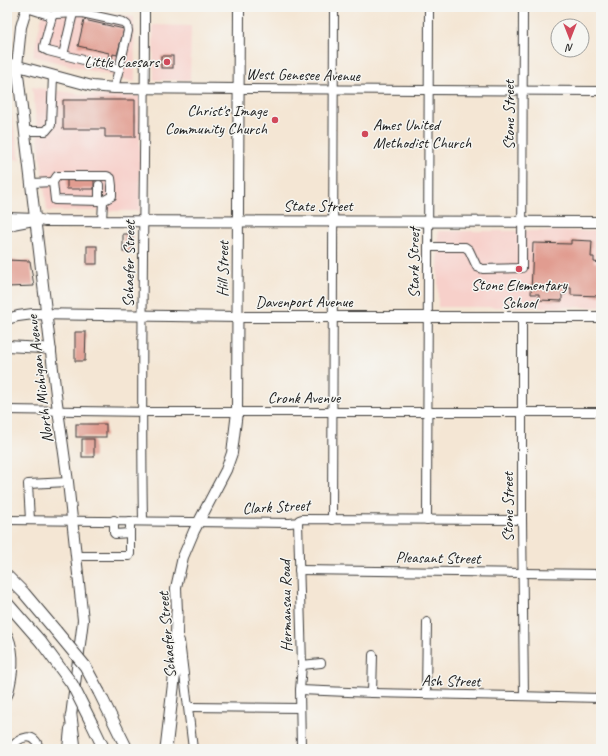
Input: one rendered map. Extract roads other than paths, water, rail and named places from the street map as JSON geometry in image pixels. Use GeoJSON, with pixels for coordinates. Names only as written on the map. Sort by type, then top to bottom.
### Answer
{"type":"FeatureCollection","features":[{"type":"Feature","properties":{"kind":"highway"},"geometry":{"type":"LineString","coordinates":[[7,226],[36,218]]}},
{"type":"Feature","properties":{"kind":"highway"},"geometry":{"type":"LineString","coordinates":[[7,576],[24,593],[85,666],[127,749]]}},
{"type":"Feature","properties":{"kind":"highway"},"geometry":{"type":"LineString","coordinates":[[7,603],[41,642],[72,684],[104,749]]}},
{"type":"Feature","properties":{"kind":"highway"},"geometry":{"type":"LineString","coordinates":[[166,749],[176,662],[177,612]]}},
{"type":"Feature","properties":{"kind":"highway"},"geometry":{"type":"LineString","coordinates":[[7,636],[10,643],[12,658],[11,677],[7,694]]}},
{"type":"Feature","properties":{"kind":"highway"},"geometry":{"type":"LineString","coordinates":[[71,716],[74,749]]}},
{"type":"Feature","properties":{"kind":"main road","name":"North Michigan Avenue"},"geometry":{"type":"LineString","coordinates":[[27,7],[21,27],[17,66],[68,482],[83,620],[71,716]]}},
{"type":"Feature","properties":{"kind":"main road","name":"Hill Street"},"geometry":{"type":"LineString","coordinates":[[199,522],[226,470],[232,453],[237,412],[239,7]]}},
{"type":"Feature","properties":{"kind":"main road","name":"West Genesee Avenue"},"geometry":{"type":"LineString","coordinates":[[7,63],[92,86],[114,88],[239,89]]}},
{"type":"Feature","properties":{"kind":"main road","name":"State Street"},"geometry":{"type":"LineString","coordinates":[[7,218],[36,218],[45,221],[601,222]]}},
{"type":"Feature","properties":{"kind":"main road","name":"Davenport Avenue"},"geometry":{"type":"LineString","coordinates":[[7,319],[18,316],[47,314],[238,317],[601,317]]}},
{"type":"Feature","properties":{"kind":"main road"},"geometry":{"type":"LineString","coordinates":[[7,346],[34,347],[51,350]]}},
{"type":"Feature","properties":{"kind":"main road","name":"Schaefer Street"},"geometry":{"type":"LineString","coordinates":[[177,612],[176,588],[179,570],[188,544],[199,522]]}},
{"type":"Feature","properties":{"kind":"street"},"geometry":{"type":"LineString","coordinates":[[27,7],[52,16],[55,14],[82,13],[123,22],[127,25],[128,31],[114,88]]}},
{"type":"Feature","properties":{"kind":"street","name":"Schaefer Street"},"geometry":{"type":"LineString","coordinates":[[143,521],[141,411],[145,7]]}},
{"type":"Feature","properties":{"kind":"street"},"geometry":{"type":"LineString","coordinates":[[332,520],[334,7]]}},
{"type":"Feature","properties":{"kind":"street","name":"Stark Street"},"geometry":{"type":"LineString","coordinates":[[427,520],[429,7]]}},
{"type":"Feature","properties":{"kind":"street","name":"Stone Street"},"geometry":{"type":"LineString","coordinates":[[428,247],[465,247],[469,250],[477,267],[483,269],[522,268],[523,7]]}},
{"type":"Feature","properties":{"kind":"street"},"geometry":{"type":"LineString","coordinates":[[63,55],[73,13]]}},
{"type":"Feature","properties":{"kind":"street"},"geometry":{"type":"LineString","coordinates":[[52,16],[44,49],[118,69]]}},
{"type":"Feature","properties":{"kind":"street"},"geometry":{"type":"LineString","coordinates":[[25,131],[46,131],[51,125],[53,76]]}},
{"type":"Feature","properties":{"kind":"street","name":"West Genesee Avenue"},"geometry":{"type":"LineString","coordinates":[[239,89],[601,91]]}},
{"type":"Feature","properties":{"kind":"street"},"geometry":{"type":"LineString","coordinates":[[57,176],[107,176],[111,178],[112,196],[101,201],[55,200],[53,182],[57,176]]}},
{"type":"Feature","properties":{"kind":"street"},"geometry":{"type":"LineString","coordinates":[[32,183],[53,182]]}},
{"type":"Feature","properties":{"kind":"street"},"geometry":{"type":"LineString","coordinates":[[99,185],[102,221]]}},
{"type":"Feature","properties":{"kind":"street","name":"Stone Street"},"geometry":{"type":"LineString","coordinates":[[522,317],[524,696]]}},
{"type":"Feature","properties":{"kind":"street","name":"Cronk Avenue"},"geometry":{"type":"LineString","coordinates":[[7,410],[237,412],[601,412]]}},
{"type":"Feature","properties":{"kind":"street"},"geometry":{"type":"LineString","coordinates":[[30,520],[28,484],[68,482]]}},
{"type":"Feature","properties":{"kind":"street","name":"Clark Street"},"geometry":{"type":"LineString","coordinates":[[7,520],[290,523],[298,522],[302,519],[522,520]]}},
{"type":"Feature","properties":{"kind":"street"},"geometry":{"type":"LineString","coordinates":[[114,520],[115,534],[130,534]]}},
{"type":"Feature","properties":{"kind":"street"},"geometry":{"type":"LineString","coordinates":[[76,556],[129,556],[130,521]]}},
{"type":"Feature","properties":{"kind":"street","name":"Hermansau Road"},"geometry":{"type":"LineString","coordinates":[[298,522],[302,665],[300,708]]}},
{"type":"Feature","properties":{"kind":"street","name":"Pleasant Street"},"geometry":{"type":"LineString","coordinates":[[299,570],[601,574]]}},
{"type":"Feature","properties":{"kind":"street","name":"Schaefer Street"},"geometry":{"type":"LineString","coordinates":[[177,612],[193,749]]}},
{"type":"Feature","properties":{"kind":"street"},"geometry":{"type":"LineString","coordinates":[[426,622],[426,694]]}},
{"type":"Feature","properties":{"kind":"street"},"geometry":{"type":"LineString","coordinates":[[372,693],[373,655]]}},
{"type":"Feature","properties":{"kind":"street"},"geometry":{"type":"LineString","coordinates":[[302,665],[321,664]]}},
{"type":"Feature","properties":{"kind":"street","name":"Ash Street"},"geometry":{"type":"LineString","coordinates":[[300,690],[601,698]]}},
{"type":"Feature","properties":{"kind":"street"},"geometry":{"type":"LineString","coordinates":[[189,707],[300,708],[301,749]]}},
{"type":"Feature","properties":{"kind":"street","name":"North Michigan Avenue"},"geometry":{"type":"LineString","coordinates":[[67,749],[71,716]]}},
{"type":"Feature","properties":{"kind":"street"},"geometry":{"type":"LineString","coordinates":[[12,749],[14,744],[20,738],[27,737],[34,739],[38,744],[39,749]]}},
{"type":"Feature","properties":{"kind":"place","name":"Little Caesars"},"geometry":{"type":"Point","coordinates":[167,62]}},
{"type":"Feature","properties":{"kind":"place","name":"Christ's Image Community Church"},"geometry":{"type":"Point","coordinates":[275,120]}},
{"type":"Feature","properties":{"kind":"place","name":"Ames United Methodist Church"},"geometry":{"type":"Point","coordinates":[365,134]}},
{"type":"Feature","properties":{"kind":"place","name":"Stone Elementary School"},"geometry":{"type":"Point","coordinates":[519,269]}}]}
